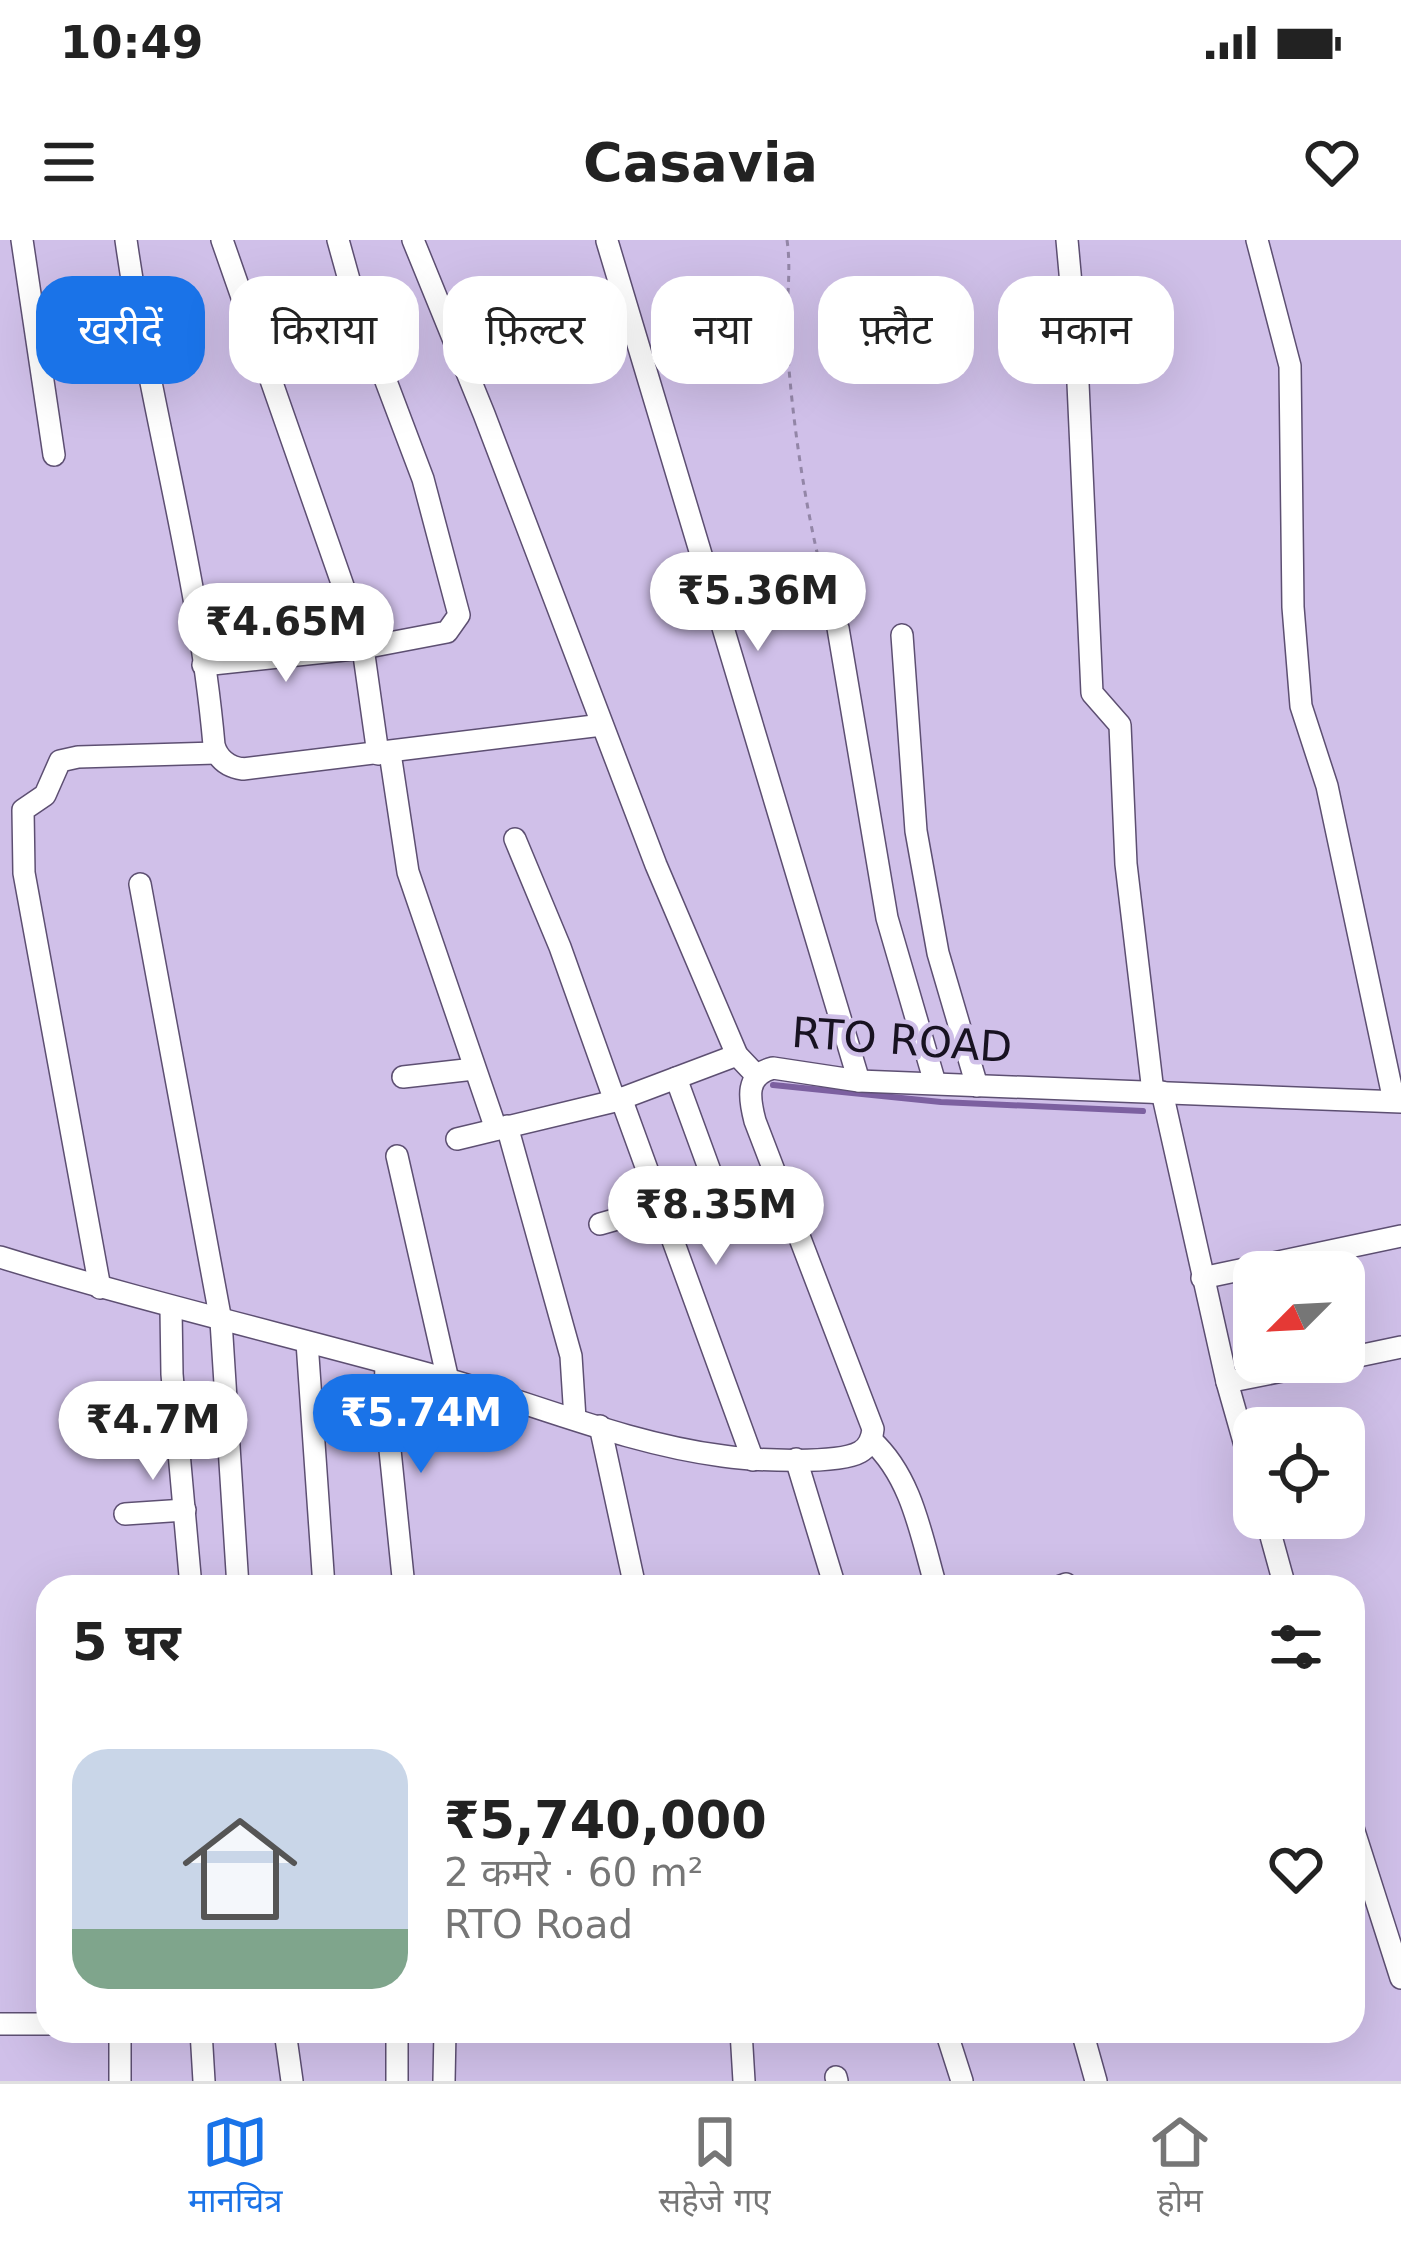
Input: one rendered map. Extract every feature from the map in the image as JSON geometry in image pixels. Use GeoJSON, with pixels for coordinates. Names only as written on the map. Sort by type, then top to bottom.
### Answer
{"type":"FeatureCollection","features":[{"type":"Feature","properties":{"kind":"street"},"geometry":{"type":"LineString","coordinates":[[22,240],[54,454]]}},
{"type":"Feature","properties":{"kind":"street"},"geometry":{"type":"LineString","coordinates":[[126,240],[148,372],[176,490],[216,753],[230,767],[243,769],[602,725]]}},
{"type":"Feature","properties":{"kind":"street"},"geometry":{"type":"LineString","coordinates":[[222,240],[363,648],[409,872],[474,1069],[501,1128],[571,1356],[575,1419]]}},
{"type":"Feature","properties":{"kind":"street"},"geometry":{"type":"LineString","coordinates":[[203,664],[363,648],[447,632],[459,615],[423,479],[353,294],[338,240]]}},
{"type":"Feature","properties":{"kind":"street"},"geometry":{"type":"LineString","coordinates":[[413,240],[737,1055],[757,1075]]}},
{"type":"Feature","properties":{"kind":"street"},"geometry":{"type":"LineString","coordinates":[[1067,240],[1092,693],[1120,725],[1126,864],[1158,1092],[1234,1407]]}},
{"type":"Feature","properties":{"kind":"street"},"geometry":{"type":"LineString","coordinates":[[1257,240],[1290,366],[1293,607],[1301,706],[1327,786],[1397,1101]]}},
{"type":"Feature","properties":{"kind":"street"},"geometry":{"type":"LineString","coordinates":[[607,241],[859,1082]]}},
{"type":"Feature","properties":{"kind":"street"},"geometry":{"type":"LineString","coordinates":[[838,628],[887,918],[935,1083]]}},
{"type":"Feature","properties":{"kind":"street"},"geometry":{"type":"LineString","coordinates":[[902,635],[916,831],[938,953],[977,1086]]}},
{"type":"Feature","properties":{"kind":"street"},"geometry":{"type":"LineString","coordinates":[[100,1288],[24,873],[23,810],[45,795],[61,761],[216,753]]}},
{"type":"Feature","properties":{"kind":"street"},"geometry":{"type":"LineString","coordinates":[[515,839],[663,1206],[754,1460]]}},
{"type":"Feature","properties":{"kind":"street"},"geometry":{"type":"LineString","coordinates":[[140,884],[221,1321],[237,1575]]}},
{"type":"Feature","properties":{"kind":"street"},"geometry":{"type":"LineString","coordinates":[[458,1139],[618,1099],[737,1055]]}},
{"type":"Feature","properties":{"kind":"street","name":"RTO ROAD"},"geometry":{"type":"LineString","coordinates":[[871,1440],[868,1416],[755,1121],[750,1093],[757,1075],[773,1068],[859,1082],[1397,1101]]}},
{"type":"Feature","properties":{"kind":"street"},"geometry":{"type":"LineString","coordinates":[[403,1077],[474,1069]]}},
{"type":"Feature","properties":{"kind":"street"},"geometry":{"type":"LineString","coordinates":[[676,1078],[721,1201]]}},
{"type":"Feature","properties":{"kind":"street"},"geometry":{"type":"LineString","coordinates":[[398,1156],[448,1380]]}},
{"type":"Feature","properties":{"kind":"street"},"geometry":{"type":"LineString","coordinates":[[600,1224],[663,1206]]}},
{"type":"Feature","properties":{"kind":"street"},"geometry":{"type":"LineString","coordinates":[[1202,1277],[1401,1236]]}},
{"type":"Feature","properties":{"kind":"street"},"geometry":{"type":"LineString","coordinates":[[0,1257],[171,1309],[448,1380],[681,1449],[754,1460],[796,1460],[844,1456],[861,1451],[871,1440],[891,1456],[912,1502],[933,1575]]}},
{"type":"Feature","properties":{"kind":"street"},"geometry":{"type":"LineString","coordinates":[[171,1309],[172,1374],[190,1575]]}},
{"type":"Feature","properties":{"kind":"street"},"geometry":{"type":"LineString","coordinates":[[307,1342],[324,1575]]}},
{"type":"Feature","properties":{"kind":"street"},"geometry":{"type":"LineString","coordinates":[[1365,1355],[1401,1347]]}},
{"type":"Feature","properties":{"kind":"street"},"geometry":{"type":"LineString","coordinates":[[386,1363],[385,1401],[403,1575]]}},
{"type":"Feature","properties":{"kind":"street"},"geometry":{"type":"LineString","coordinates":[[1227,1382],[1233,1381]]}},
{"type":"Feature","properties":{"kind":"street"},"geometry":{"type":"LineString","coordinates":[[600,1426],[632,1575]]}},
{"type":"Feature","properties":{"kind":"street"},"geometry":{"type":"LineString","coordinates":[[796,1460],[831,1575]]}},
{"type":"Feature","properties":{"kind":"street"},"geometry":{"type":"LineString","coordinates":[[125,1514],[185,1510]]}},
{"type":"Feature","properties":{"kind":"street"},"geometry":{"type":"LineString","coordinates":[[1272,1539],[1282,1575]]}},
{"type":"Feature","properties":{"kind":"street"},"geometry":{"type":"LineString","coordinates":[[1365,1866],[1401,1978]]}},
{"type":"Feature","properties":{"kind":"street"},"geometry":{"type":"LineString","coordinates":[[0,2024],[36,2024]]}},
{"type":"Feature","properties":{"kind":"street"},"geometry":{"type":"LineString","coordinates":[[120,2043],[120,2081]]}},
{"type":"Feature","properties":{"kind":"street"},"geometry":{"type":"LineString","coordinates":[[202,2043],[205,2081]]}},
{"type":"Feature","properties":{"kind":"street"},"geometry":{"type":"LineString","coordinates":[[287,2043],[292,2081]]}},
{"type":"Feature","properties":{"kind":"street"},"geometry":{"type":"LineString","coordinates":[[397,2043],[397,2081]]}},
{"type":"Feature","properties":{"kind":"street"},"geometry":{"type":"LineString","coordinates":[[444,2081],[445,2043]]}},
{"type":"Feature","properties":{"kind":"street"},"geometry":{"type":"LineString","coordinates":[[742,2043],[744,2081]]}},
{"type":"Feature","properties":{"kind":"street"},"geometry":{"type":"LineString","coordinates":[[950,2043],[962,2081]]}},
{"type":"Feature","properties":{"kind":"street"},"geometry":{"type":"LineString","coordinates":[[1085,2043],[1096,2081]]}},
{"type":"Feature","properties":{"kind":"path"},"geometry":{"type":"LineString","coordinates":[[787,240],[786,335],[792,396],[838,628]]}},
{"type":"Feature","properties":{"kind":"waterway"},"geometry":{"type":"LineString","coordinates":[[773,1085],[941,1102],[1143,1111]]}}]}
